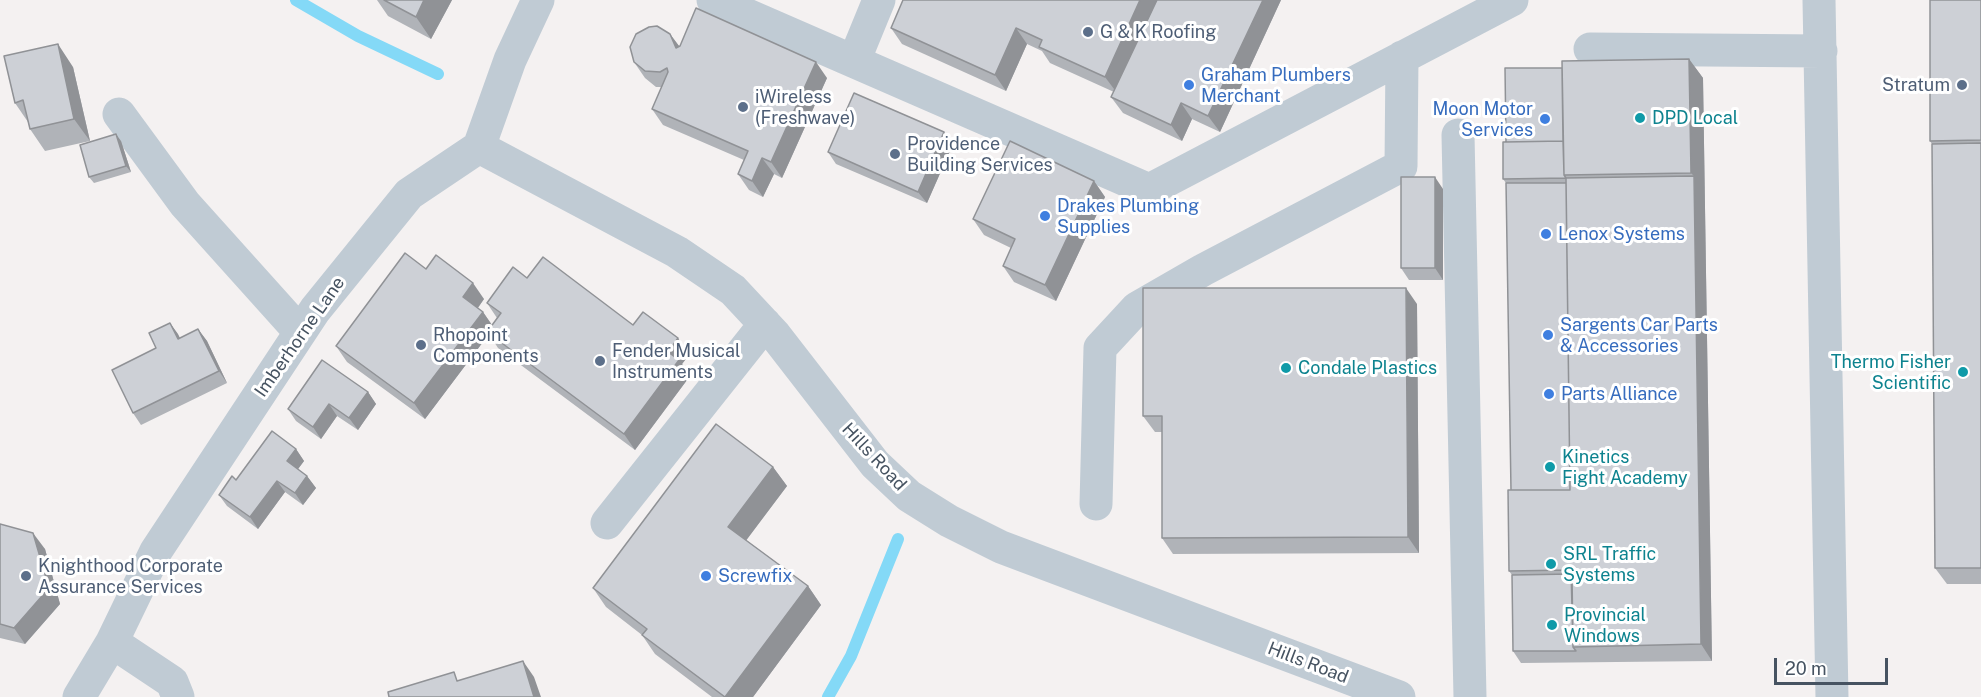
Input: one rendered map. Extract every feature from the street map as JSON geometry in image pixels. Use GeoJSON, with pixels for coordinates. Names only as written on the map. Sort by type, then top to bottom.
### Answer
{"type":"FeatureCollection","features":[{"type":"Feature","properties":{"kind":"street"},"geometry":{"type":"LineString","coordinates":[[479,147],[510,60],[538,0]]}},
{"type":"Feature","properties":{"kind":"street"},"geometry":{"type":"LineString","coordinates":[[713,0],[1149,190],[1512,0]]}},
{"type":"Feature","properties":{"kind":"street"},"geometry":{"type":"LineString","coordinates":[[854,61],[879,0]]}},
{"type":"Feature","properties":{"kind":"street"},"geometry":{"type":"LineString","coordinates":[[1820,0],[1832,697]]}},
{"type":"Feature","properties":{"kind":"street"},"geometry":{"type":"LineString","coordinates":[[1590,49],[1821,51]]}},
{"type":"Feature","properties":{"kind":"street"},"geometry":{"type":"LineString","coordinates":[[1095,504],[1100,348],[1137,308],[1203,270],[1401,166],[1402,57]]}},
{"type":"Feature","properties":{"kind":"street"},"geometry":{"type":"LineString","coordinates":[[120,114],[185,204],[300,332]]}},
{"type":"Feature","properties":{"kind":"street"},"geometry":{"type":"LineString","coordinates":[[1458,135],[1470,697]]}},
{"type":"Feature","properties":{"kind":"street","name":"Hills Road"},"geometry":{"type":"LineString","coordinates":[[479,147],[676,252],[733,290],[765,324],[875,464],[909,496],[950,521],[1001,547],[1399,697]]}},
{"type":"Feature","properties":{"kind":"street","name":"Imberhorne Lane"},"geometry":{"type":"LineString","coordinates":[[79,697],[112,642],[156,550],[300,332],[410,194],[479,147]]}},
{"type":"Feature","properties":{"kind":"street"},"geometry":{"type":"LineString","coordinates":[[607,524],[765,324]]}},
{"type":"Feature","properties":{"kind":"street"},"geometry":{"type":"LineString","coordinates":[[112,642],[172,682],[178,697]]}},
{"type":"Feature","properties":{"kind":"building"},"geometry":{"type":"Polygon","coordinates":[[[384,0],[424,0],[416,17],[384,0]]]}},
{"type":"Feature","properties":{"kind":"building"},"geometry":{"type":"Polygon","coordinates":[[[903,0],[1140,0],[1105,77],[1039,47],[1042,40],[1016,28],[995,75],[891,28],[903,0]]]}},
{"type":"Feature","properties":{"kind":"building"},"geometry":{"type":"Polygon","coordinates":[[[1157,0],[1263,0],[1208,116],[1181,103],[1171,125],[1111,97],[1157,0]]]}},
{"type":"Feature","properties":{"kind":"building","name":"Stratum"},"geometry":{"type":"Polygon","coordinates":[[[1930,0],[1981,0],[1981,140],[1930,141],[1930,0]]]}},
{"type":"Feature","properties":{"kind":"building","name":"iWireless (Freshwave)"},"geometry":{"type":"Polygon","coordinates":[[[696,8],[816,62],[771,162],[762,158],[752,181],[738,174],[748,151],[652,109],[668,72],[667,68],[660,72],[645,71],[634,62],[630,47],[636,34],[649,27],[657,26],[670,34],[676,48],[680,46],[696,8]]]}},
{"type":"Feature","properties":{"kind":"building"},"geometry":{"type":"Polygon","coordinates":[[[58,44],[74,119],[30,129],[23,100],[15,103],[4,56],[58,44]]]}},
{"type":"Feature","properties":{"kind":"building","name":"DPD Local"},"geometry":{"type":"Polygon","coordinates":[[[1689,59],[1691,173],[1564,175],[1562,61],[1689,59]]]}},
{"type":"Feature","properties":{"kind":"building","name":"Moon Motor Services"},"geometry":{"type":"Polygon","coordinates":[[[1505,68],[1562,68],[1563,141],[1506,142],[1505,68]]]}},
{"type":"Feature","properties":{"kind":"building","name":"Providence Building Services"},"geometry":{"type":"Polygon","coordinates":[[[854,93],[944,132],[918,192],[828,152],[854,93]]]}},
{"type":"Feature","properties":{"kind":"building"},"geometry":{"type":"Polygon","coordinates":[[[116,134],[126,166],[89,177],[80,145],[116,134]]]}},
{"type":"Feature","properties":{"kind":"building","name":"Drakes Plumbing Supplies"},"geometry":{"type":"Polygon","coordinates":[[[1010,141],[1094,181],[1045,285],[1003,266],[1015,239],[973,219],[1010,141]]]}},
{"type":"Feature","properties":{"kind":"building"},"geometry":{"type":"Polygon","coordinates":[[[1563,141],[1566,178],[1503,179],[1503,142],[1563,141]]]}},
{"type":"Feature","properties":{"kind":"building","name":"Thermo Fisher Scientific"},"geometry":{"type":"Polygon","coordinates":[[[1981,143],[1981,568],[1935,568],[1932,144],[1981,143]]]}},
{"type":"Feature","properties":{"kind":"building"},"geometry":{"type":"Polygon","coordinates":[[[1694,176],[1701,644],[1573,647],[1571,570],[1509,571],[1508,490],[1570,490],[1566,178],[1694,176]]]}},
{"type":"Feature","properties":{"kind":"building"},"geometry":{"type":"Polygon","coordinates":[[[1401,177],[1435,177],[1435,268],[1401,268],[1401,177]]]}},
{"type":"Feature","properties":{"kind":"building"},"geometry":{"type":"Polygon","coordinates":[[[1506,183],[1566,183],[1570,490],[1511,490],[1506,183]]]}},
{"type":"Feature","properties":{"kind":"building","name":"Rhopoint Components"},"geometry":{"type":"Polygon","coordinates":[[[405,253],[426,269],[436,255],[473,283],[463,297],[483,312],[414,403],[336,346],[405,253]]]}},
{"type":"Feature","properties":{"kind":"building","name":"Fender Musical Instruments"},"geometry":{"type":"Polygon","coordinates":[[[543,257],[633,325],[643,312],[678,338],[668,352],[679,360],[624,434],[487,332],[501,313],[487,303],[513,267],[527,278],[543,257]]]}},
{"type":"Feature","properties":{"kind":"building","name":"Condale Plastics"},"geometry":{"type":"Polygon","coordinates":[[[1143,288],[1406,288],[1408,537],[1162,538],[1162,416],[1143,416],[1143,288]]]}},
{"type":"Feature","properties":{"kind":"building"},"geometry":{"type":"Polygon","coordinates":[[[170,323],[178,339],[198,329],[219,371],[133,413],[112,370],[156,348],[149,333],[170,323]]]}},
{"type":"Feature","properties":{"kind":"building"},"geometry":{"type":"Polygon","coordinates":[[[322,360],[368,392],[349,418],[329,404],[313,427],[288,409],[322,360]]]}},
{"type":"Feature","properties":{"kind":"building","name":"Screwfix"},"geometry":{"type":"Polygon","coordinates":[[[716,424],[773,467],[728,527],[808,586],[725,697],[642,635],[647,629],[593,588],[716,424]]]}},
{"type":"Feature","properties":{"kind":"building"},"geometry":{"type":"Polygon","coordinates":[[[272,431],[296,449],[287,461],[307,476],[295,493],[277,481],[250,517],[219,495],[232,476],[236,480],[272,431]]]}},
{"type":"Feature","properties":{"kind":"building","name":"Knighthood Corporate Assurance Services"},"geometry":{"type":"Polygon","coordinates":[[[0,524],[33,533],[49,588],[14,628],[0,624],[0,524]]]}},
{"type":"Feature","properties":{"kind":"building","name":"Provincial Windows"},"geometry":{"type":"Polygon","coordinates":[[[1572,574],[1573,647],[1576,651],[1513,651],[1512,575],[1572,574]]]}},
{"type":"Feature","properties":{"kind":"building"},"geometry":{"type":"Polygon","coordinates":[[[523,661],[534,697],[389,697],[388,692],[454,672],[457,681],[523,661]]]}},
{"type":"Feature","properties":{"kind":"waterway"},"geometry":{"type":"LineString","coordinates":[[296,0],[358,36],[438,74]]}},
{"type":"Feature","properties":{"kind":"waterway"},"geometry":{"type":"LineString","coordinates":[[828,697],[851,656],[898,539]]}},
{"type":"Feature","properties":{"kind":"place","name":"G & K Roofing"},"geometry":{"type":"Point","coordinates":[1088,32]}},
{"type":"Feature","properties":{"kind":"place","name":"Graham Plumbers Merchant"},"geometry":{"type":"Point","coordinates":[1189,85]}},
{"type":"Feature","properties":{"kind":"place","name":"Stratum"},"geometry":{"type":"Point","coordinates":[1962,85]}},
{"type":"Feature","properties":{"kind":"place","name":"iWireless (Freshwave)"},"geometry":{"type":"Point","coordinates":[743,107]}},
{"type":"Feature","properties":{"kind":"place","name":"DPD Local"},"geometry":{"type":"Point","coordinates":[1640,118]}},
{"type":"Feature","properties":{"kind":"place","name":"Moon Motor Services"},"geometry":{"type":"Point","coordinates":[1545,119]}},
{"type":"Feature","properties":{"kind":"place","name":"Providence Building Services"},"geometry":{"type":"Point","coordinates":[895,154]}},
{"type":"Feature","properties":{"kind":"place","name":"Drakes Plumbing Supplies"},"geometry":{"type":"Point","coordinates":[1045,216]}},
{"type":"Feature","properties":{"kind":"place","name":"Lenox Systems"},"geometry":{"type":"Point","coordinates":[1546,234]}},
{"type":"Feature","properties":{"kind":"place","name":"Sargents Car Parts & Accessories"},"geometry":{"type":"Point","coordinates":[1548,335]}},
{"type":"Feature","properties":{"kind":"place","name":"Rhopoint Components"},"geometry":{"type":"Point","coordinates":[421,345]}},
{"type":"Feature","properties":{"kind":"place","name":"Fender Musical Instruments"},"geometry":{"type":"Point","coordinates":[600,361]}},
{"type":"Feature","properties":{"kind":"place","name":"Condale Plastics"},"geometry":{"type":"Point","coordinates":[1286,368]}},
{"type":"Feature","properties":{"kind":"place","name":"Thermo Fisher Scientific"},"geometry":{"type":"Point","coordinates":[1963,372]}},
{"type":"Feature","properties":{"kind":"place","name":"Parts Alliance"},"geometry":{"type":"Point","coordinates":[1549,394]}},
{"type":"Feature","properties":{"kind":"place","name":"Kinetics Fight Academy"},"geometry":{"type":"Point","coordinates":[1550,467]}},
{"type":"Feature","properties":{"kind":"place","name":"SRL Traffic Systems"},"geometry":{"type":"Point","coordinates":[1551,564]}},
{"type":"Feature","properties":{"kind":"place","name":"Knighthood Corporate Assurance Services"},"geometry":{"type":"Point","coordinates":[26,576]}},
{"type":"Feature","properties":{"kind":"place","name":"Screwfix"},"geometry":{"type":"Point","coordinates":[706,576]}},
{"type":"Feature","properties":{"kind":"place","name":"Provincial Windows"},"geometry":{"type":"Point","coordinates":[1552,625]}}]}
